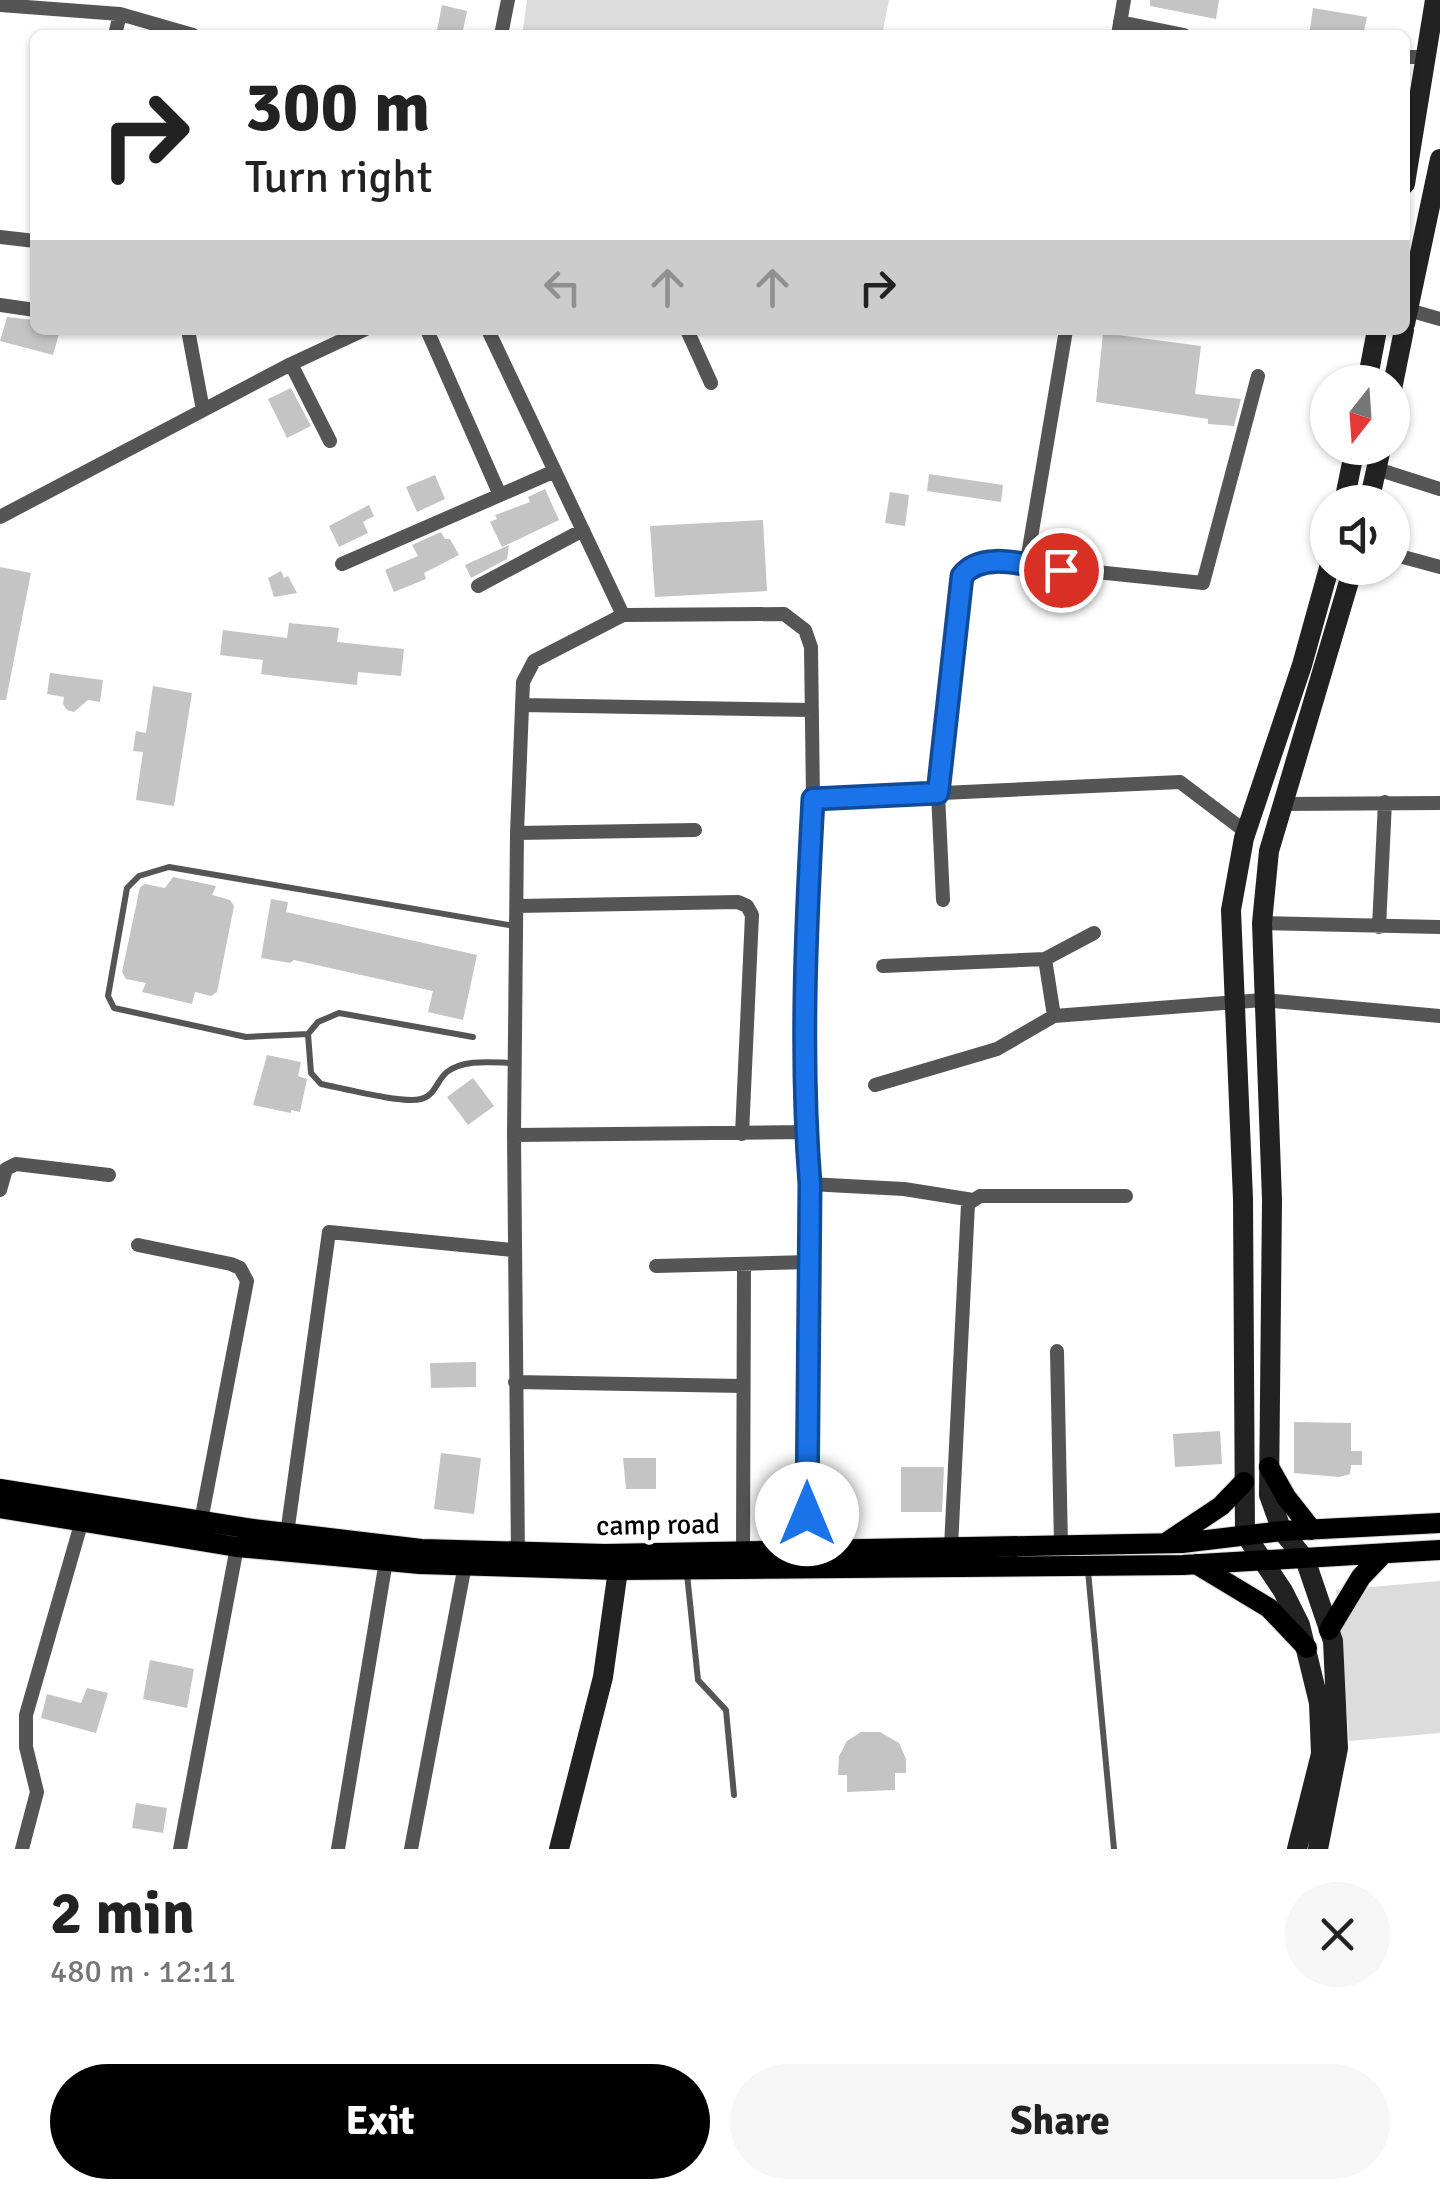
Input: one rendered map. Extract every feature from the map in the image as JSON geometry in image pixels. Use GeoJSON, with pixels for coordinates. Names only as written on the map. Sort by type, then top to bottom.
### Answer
{"type":"FeatureCollection","features":[{"type":"Feature","properties":{"kind":"main road"},"geometry":{"type":"LineString","coordinates":[[1269,1467],[1312,1530]]}},
{"type":"Feature","properties":{"kind":"main road"},"geometry":{"type":"LineString","coordinates":[[1166,1543],[1221,1506],[1244,1482]]}},
{"type":"Feature","properties":{"kind":"main road","name":"camp road"},"geometry":{"type":"LineString","coordinates":[[0,1489],[200,1520],[285,1542],[386,1561],[465,1565],[605,1554],[1166,1543],[1282,1531],[1440,1523]]}},
{"type":"Feature","properties":{"kind":"main road","name":"camp road"},"geometry":{"type":"LineString","coordinates":[[0,1508],[238,1548],[285,1542],[421,1549],[618,1570],[1196,1564],[1440,1550]]}},
{"type":"Feature","properties":{"kind":"main road"},"geometry":{"type":"LineString","coordinates":[[1329,1630],[1361,1577],[1384,1554]]}},
{"type":"Feature","properties":{"kind":"main road"},"geometry":{"type":"LineString","coordinates":[[1196,1564],[1269,1608],[1307,1648]]}},
{"type":"Feature","properties":{"kind":"street"},"geometry":{"type":"LineString","coordinates":[[502,30],[508,0]]}},
{"type":"Feature","properties":{"kind":"street"},"geometry":{"type":"LineString","coordinates":[[1119,28],[1124,0]]}},
{"type":"Feature","properties":{"kind":"street"},"geometry":{"type":"LineString","coordinates":[[1410,120],[1415,57],[1436,0]]}},
{"type":"Feature","properties":{"kind":"street"},"geometry":{"type":"LineString","coordinates":[[0,2],[120,14],[175,30]]}},
{"type":"Feature","properties":{"kind":"street"},"geometry":{"type":"LineString","coordinates":[[116,30],[120,14]]}},
{"type":"Feature","properties":{"kind":"street"},"geometry":{"type":"LineString","coordinates":[[1410,301],[1434,219],[1440,159]]}},
{"type":"Feature","properties":{"kind":"street"},"geometry":{"type":"LineString","coordinates":[[0,237],[30,241]]}},
{"type":"Feature","properties":{"kind":"street"},"geometry":{"type":"LineString","coordinates":[[0,306],[30,309]]}},
{"type":"Feature","properties":{"kind":"street"},"geometry":{"type":"LineString","coordinates":[[1410,318],[1440,319]]}},
{"type":"Feature","properties":{"kind":"street"},"geometry":{"type":"LineString","coordinates":[[189,335],[202,410]]}},
{"type":"Feature","properties":{"kind":"street"},"geometry":{"type":"LineString","coordinates":[[0,516],[343,335]]}},
{"type":"Feature","properties":{"kind":"street"},"geometry":{"type":"LineString","coordinates":[[429,335],[500,495]]}},
{"type":"Feature","properties":{"kind":"street"},"geometry":{"type":"LineString","coordinates":[[490,335],[623,615]]}},
{"type":"Feature","properties":{"kind":"street"},"geometry":{"type":"LineString","coordinates":[[690,335],[711,383]]}},
{"type":"Feature","properties":{"kind":"street"},"geometry":{"type":"LineString","coordinates":[[1026,567],[1065,335]]}},
{"type":"Feature","properties":{"kind":"street"},"geometry":{"type":"LineString","coordinates":[[1371,365],[1377,335]]}},
{"type":"Feature","properties":{"kind":"street"},"geometry":{"type":"LineString","coordinates":[[1396,365],[1402,335]]}},
{"type":"Feature","properties":{"kind":"street"},"geometry":{"type":"LineString","coordinates":[[291,364],[330,441]]}},
{"type":"Feature","properties":{"kind":"street"},"geometry":{"type":"LineString","coordinates":[[943,900],[938,793],[962,576],[975,563],[990,561],[1203,583],[1258,376]]}},
{"type":"Feature","properties":{"kind":"street"},"geometry":{"type":"LineString","coordinates":[[1393,465],[1440,489]]}},
{"type":"Feature","properties":{"kind":"street"},"geometry":{"type":"LineString","coordinates":[[342,564],[555,471]]}},
{"type":"Feature","properties":{"kind":"street"},"geometry":{"type":"LineString","coordinates":[[478,586],[583,530]]}},
{"type":"Feature","properties":{"kind":"street"},"geometry":{"type":"LineString","coordinates":[[1410,559],[1440,567]]}},
{"type":"Feature","properties":{"kind":"street"},"geometry":{"type":"LineString","coordinates":[[1297,1849],[1320,1754],[1319,1702],[1300,1624],[1245,1534],[1243,1200],[1232,910],[1246,832],[1302,665],[1323,585]]}},
{"type":"Feature","properties":{"kind":"street"},"geometry":{"type":"LineString","coordinates":[[1318,1849],[1338,1748],[1333,1641],[1305,1559],[1282,1531],[1269,1494],[1272,1200],[1262,923],[1269,851],[1348,585]]}},
{"type":"Feature","properties":{"kind":"street"},"geometry":{"type":"LineString","coordinates":[[518,1560],[513,1250],[522,705],[526,673],[534,661],[623,615],[784,614],[805,630],[811,647],[807,1550]]}},
{"type":"Feature","properties":{"kind":"street"},"geometry":{"type":"LineString","coordinates":[[522,705],[812,710]]}},
{"type":"Feature","properties":{"kind":"street"},"geometry":{"type":"LineString","coordinates":[[813,799],[1180,782],[1246,832]]}},
{"type":"Feature","properties":{"kind":"street"},"geometry":{"type":"LineString","coordinates":[[1378,928],[1384,802]]}},
{"type":"Feature","properties":{"kind":"street"},"geometry":{"type":"LineString","coordinates":[[1284,804],[1440,803]]}},
{"type":"Feature","properties":{"kind":"street"},"geometry":{"type":"LineString","coordinates":[[518,833],[695,830]]}},
{"type":"Feature","properties":{"kind":"street"},"geometry":{"type":"LineString","coordinates":[[516,906],[738,902],[750,910],[742,1134]]}},
{"type":"Feature","properties":{"kind":"street"},"geometry":{"type":"LineString","coordinates":[[1262,923],[1440,927]]}},
{"type":"Feature","properties":{"kind":"street"},"geometry":{"type":"LineString","coordinates":[[884,966],[1045,959],[1094,933]]}},
{"type":"Feature","properties":{"kind":"street"},"geometry":{"type":"LineString","coordinates":[[1045,959],[1054,1016]]}},
{"type":"Feature","properties":{"kind":"street"},"geometry":{"type":"LineString","coordinates":[[875,1084],[997,1049],[1054,1016],[1263,1000],[1440,1016]]}},
{"type":"Feature","properties":{"kind":"street"},"geometry":{"type":"LineString","coordinates":[[514,1134],[806,1132]]}},
{"type":"Feature","properties":{"kind":"street"},"geometry":{"type":"LineString","coordinates":[[0,1190],[6,1169],[16,1164],[109,1175]]}},
{"type":"Feature","properties":{"kind":"street"},"geometry":{"type":"LineString","coordinates":[[810,1184],[904,1190],[973,1200]]}},
{"type":"Feature","properties":{"kind":"street"},"geometry":{"type":"LineString","coordinates":[[951,1547],[966,1210],[980,1196],[1126,1196]]}},
{"type":"Feature","properties":{"kind":"street"},"geometry":{"type":"LineString","coordinates":[[285,1542],[328,1232],[513,1250]]}},
{"type":"Feature","properties":{"kind":"street"},"geometry":{"type":"LineString","coordinates":[[138,1245],[232,1264],[240,1268],[247,1281],[200,1520]]}},
{"type":"Feature","properties":{"kind":"street"},"geometry":{"type":"LineString","coordinates":[[656,1266],[808,1262]]}},
{"type":"Feature","properties":{"kind":"street"},"geometry":{"type":"LineString","coordinates":[[742,1551],[744,1266]]}},
{"type":"Feature","properties":{"kind":"street"},"geometry":{"type":"LineString","coordinates":[[1057,1351],[1061,1545]]}},
{"type":"Feature","properties":{"kind":"street"},"geometry":{"type":"LineString","coordinates":[[515,1382],[743,1386]]}},
{"type":"Feature","properties":{"kind":"street"},"geometry":{"type":"LineString","coordinates":[[22,1849],[37,1792],[26,1746],[26,1715],[81,1524]]}},
{"type":"Feature","properties":{"kind":"street"},"geometry":{"type":"LineString","coordinates":[[180,1849],[238,1548]]}},
{"type":"Feature","properties":{"kind":"street"},"geometry":{"type":"LineString","coordinates":[[338,1849],[386,1561]]}},
{"type":"Feature","properties":{"kind":"street"},"geometry":{"type":"LineString","coordinates":[[411,1849],[465,1565]]}},
{"type":"Feature","properties":{"kind":"street"},"geometry":{"type":"LineString","coordinates":[[559,1849],[604,1677],[618,1570]]}},
{"type":"Feature","properties":{"kind":"lane"},"geometry":{"type":"LineString","coordinates":[[308,1034],[246,1037],[114,1008],[108,996],[127,888],[138,876],[169,867],[516,926]]}},
{"type":"Feature","properties":{"kind":"lane"},"geometry":{"type":"LineString","coordinates":[[473,1037],[339,1013],[318,1022],[308,1034],[311,1073],[321,1084],[414,1100],[430,1096],[445,1074],[466,1064],[517,1063]]}},
{"type":"Feature","properties":{"kind":"lane"},"geometry":{"type":"LineString","coordinates":[[1088,1566],[1114,1849]]}},
{"type":"Feature","properties":{"kind":"lane"},"geometry":{"type":"LineString","coordinates":[[687,1569],[698,1680],[726,1710],[734,1795]]}},
{"type":"Feature","properties":{"kind":"shaded area"},"geometry":{"type":"Polygon","coordinates":[[[527,0],[889,0],[883,30],[523,30],[527,0]]]}},
{"type":"Feature","properties":{"kind":"shaded area"},"geometry":{"type":"Polygon","coordinates":[[[1440,1581],[1440,1733],[1349,1741],[1336,1590],[1440,1581]]]}},
{"type":"Feature","properties":{"kind":"building"},"geometry":{"type":"Polygon","coordinates":[[[1150,0],[1219,0],[1216,19],[1150,6],[1150,0]]]}},
{"type":"Feature","properties":{"kind":"building"},"geometry":{"type":"Polygon","coordinates":[[[442,5],[467,11],[463,30],[437,30],[442,5]]]}},
{"type":"Feature","properties":{"kind":"building"},"geometry":{"type":"Polygon","coordinates":[[[1313,8],[1367,17],[1364,30],[1310,30],[1313,8]]]}},
{"type":"Feature","properties":{"kind":"building"},"geometry":{"type":"Polygon","coordinates":[[[7,317],[30,319],[30,335],[59,335],[53,355],[0,341],[7,317]]]}},
{"type":"Feature","properties":{"kind":"building"},"geometry":{"type":"Polygon","coordinates":[[[1103,335],[1201,346],[1195,394],[1241,399],[1234,426],[1096,402],[1103,335]]]}},
{"type":"Feature","properties":{"kind":"building"},"geometry":{"type":"Polygon","coordinates":[[[291,388],[311,426],[287,438],[268,399],[291,388]]]}},
{"type":"Feature","properties":{"kind":"building"},"geometry":{"type":"Polygon","coordinates":[[[929,474],[1003,485],[1001,502],[927,491],[929,474]]]}},
{"type":"Feature","properties":{"kind":"building"},"geometry":{"type":"Polygon","coordinates":[[[435,475],[445,499],[417,512],[406,487],[435,475]]]}},
{"type":"Feature","properties":{"kind":"building"},"geometry":{"type":"Polygon","coordinates":[[[545,489],[559,520],[502,547],[490,522],[497,519],[495,515],[530,502],[528,497],[545,489]]]}},
{"type":"Feature","properties":{"kind":"building"},"geometry":{"type":"Polygon","coordinates":[[[890,492],[909,495],[905,526],[885,523],[890,492]]]}},
{"type":"Feature","properties":{"kind":"building"},"geometry":{"type":"Polygon","coordinates":[[[369,505],[374,516],[363,522],[368,533],[339,547],[329,526],[369,505]]]}},
{"type":"Feature","properties":{"kind":"building"},"geometry":{"type":"Polygon","coordinates":[[[763,520],[767,591],[655,597],[650,526],[763,520]]]}},
{"type":"Feature","properties":{"kind":"building"},"geometry":{"type":"Polygon","coordinates":[[[441,532],[459,555],[424,573],[426,579],[394,592],[385,570],[418,556],[412,545],[441,532]]]}},
{"type":"Feature","properties":{"kind":"building"},"geometry":{"type":"Polygon","coordinates":[[[509,545],[507,559],[471,578],[465,565],[509,545]]]}},
{"type":"Feature","properties":{"kind":"building"},"geometry":{"type":"Polygon","coordinates":[[[0,567],[31,573],[6,700],[0,700],[0,567]]]}},
{"type":"Feature","properties":{"kind":"building"},"geometry":{"type":"Polygon","coordinates":[[[281,571],[297,593],[274,597],[268,578],[281,571]]]}},
{"type":"Feature","properties":{"kind":"building"},"geometry":{"type":"Polygon","coordinates":[[[289,623],[339,628],[337,642],[404,649],[401,676],[358,672],[357,685],[284,677],[261,674],[263,660],[220,655],[223,630],[287,638],[289,623]]]}},
{"type":"Feature","properties":{"kind":"building"},"geometry":{"type":"Polygon","coordinates":[[[50,673],[103,680],[100,702],[88,700],[74,712],[67,710],[64,697],[47,694],[50,673]]]}},
{"type":"Feature","properties":{"kind":"building"},"geometry":{"type":"Polygon","coordinates":[[[153,686],[192,693],[174,806],[136,800],[143,752],[133,751],[136,731],[146,733],[153,686]]]}},
{"type":"Feature","properties":{"kind":"building"},"geometry":{"type":"Polygon","coordinates":[[[173,877],[216,886],[212,895],[230,900],[234,906],[217,992],[211,996],[195,992],[192,1004],[142,992],[146,983],[126,979],[122,972],[140,887],[145,884],[165,888],[173,877]]]}},
{"type":"Feature","properties":{"kind":"building"},"geometry":{"type":"Polygon","coordinates":[[[271,899],[288,902],[286,912],[477,955],[463,1020],[428,1012],[433,991],[294,960],[290,963],[261,958],[271,899]]]}},
{"type":"Feature","properties":{"kind":"building"},"geometry":{"type":"Polygon","coordinates":[[[267,1055],[301,1062],[298,1076],[307,1079],[300,1112],[253,1105],[267,1055]]]}},
{"type":"Feature","properties":{"kind":"building"},"geometry":{"type":"Polygon","coordinates":[[[473,1078],[494,1106],[468,1125],[447,1097],[473,1078]]]}},
{"type":"Feature","properties":{"kind":"building"},"geometry":{"type":"Polygon","coordinates":[[[476,1362],[476,1387],[431,1388],[430,1363],[476,1362]]]}},
{"type":"Feature","properties":{"kind":"building"},"geometry":{"type":"Polygon","coordinates":[[[1294,1422],[1351,1423],[1351,1451],[1362,1451],[1362,1465],[1351,1465],[1350,1474],[1339,1477],[1294,1473],[1294,1422]]]}},
{"type":"Feature","properties":{"kind":"building"},"geometry":{"type":"Polygon","coordinates":[[[1220,1431],[1222,1464],[1175,1467],[1173,1434],[1220,1431]]]}},
{"type":"Feature","properties":{"kind":"building"},"geometry":{"type":"Polygon","coordinates":[[[441,1453],[481,1458],[474,1514],[434,1509],[441,1453]]]}},
{"type":"Feature","properties":{"kind":"building"},"geometry":{"type":"Polygon","coordinates":[[[623,1458],[656,1458],[656,1489],[626,1489],[623,1458]]]}},
{"type":"Feature","properties":{"kind":"building"},"geometry":{"type":"Polygon","coordinates":[[[901,1467],[944,1467],[942,1512],[901,1512],[901,1467]]]}},
{"type":"Feature","properties":{"kind":"building"},"geometry":{"type":"Polygon","coordinates":[[[150,1660],[194,1669],[187,1708],[143,1699],[150,1660]]]}},
{"type":"Feature","properties":{"kind":"building"},"geometry":{"type":"Polygon","coordinates":[[[87,1688],[108,1693],[96,1733],[41,1718],[47,1694],[81,1703],[87,1688]]]}},
{"type":"Feature","properties":{"kind":"building"},"geometry":{"type":"Polygon","coordinates":[[[861,1732],[880,1732],[899,1743],[906,1759],[906,1773],[895,1773],[895,1790],[847,1792],[847,1775],[838,1775],[839,1756],[847,1741],[861,1732]]]}},
{"type":"Feature","properties":{"kind":"building"},"geometry":{"type":"Polygon","coordinates":[[[136,1803],[167,1808],[163,1833],[132,1828],[136,1803]]]}},
{"type":"Feature","properties":{"kind":"route"},"geometry":{"type":"LineString","coordinates":[[807,1514],[810,1184],[806,1020],[813,799],[938,793],[962,576],[975,563],[990,561],[1061,570]]}}]}
